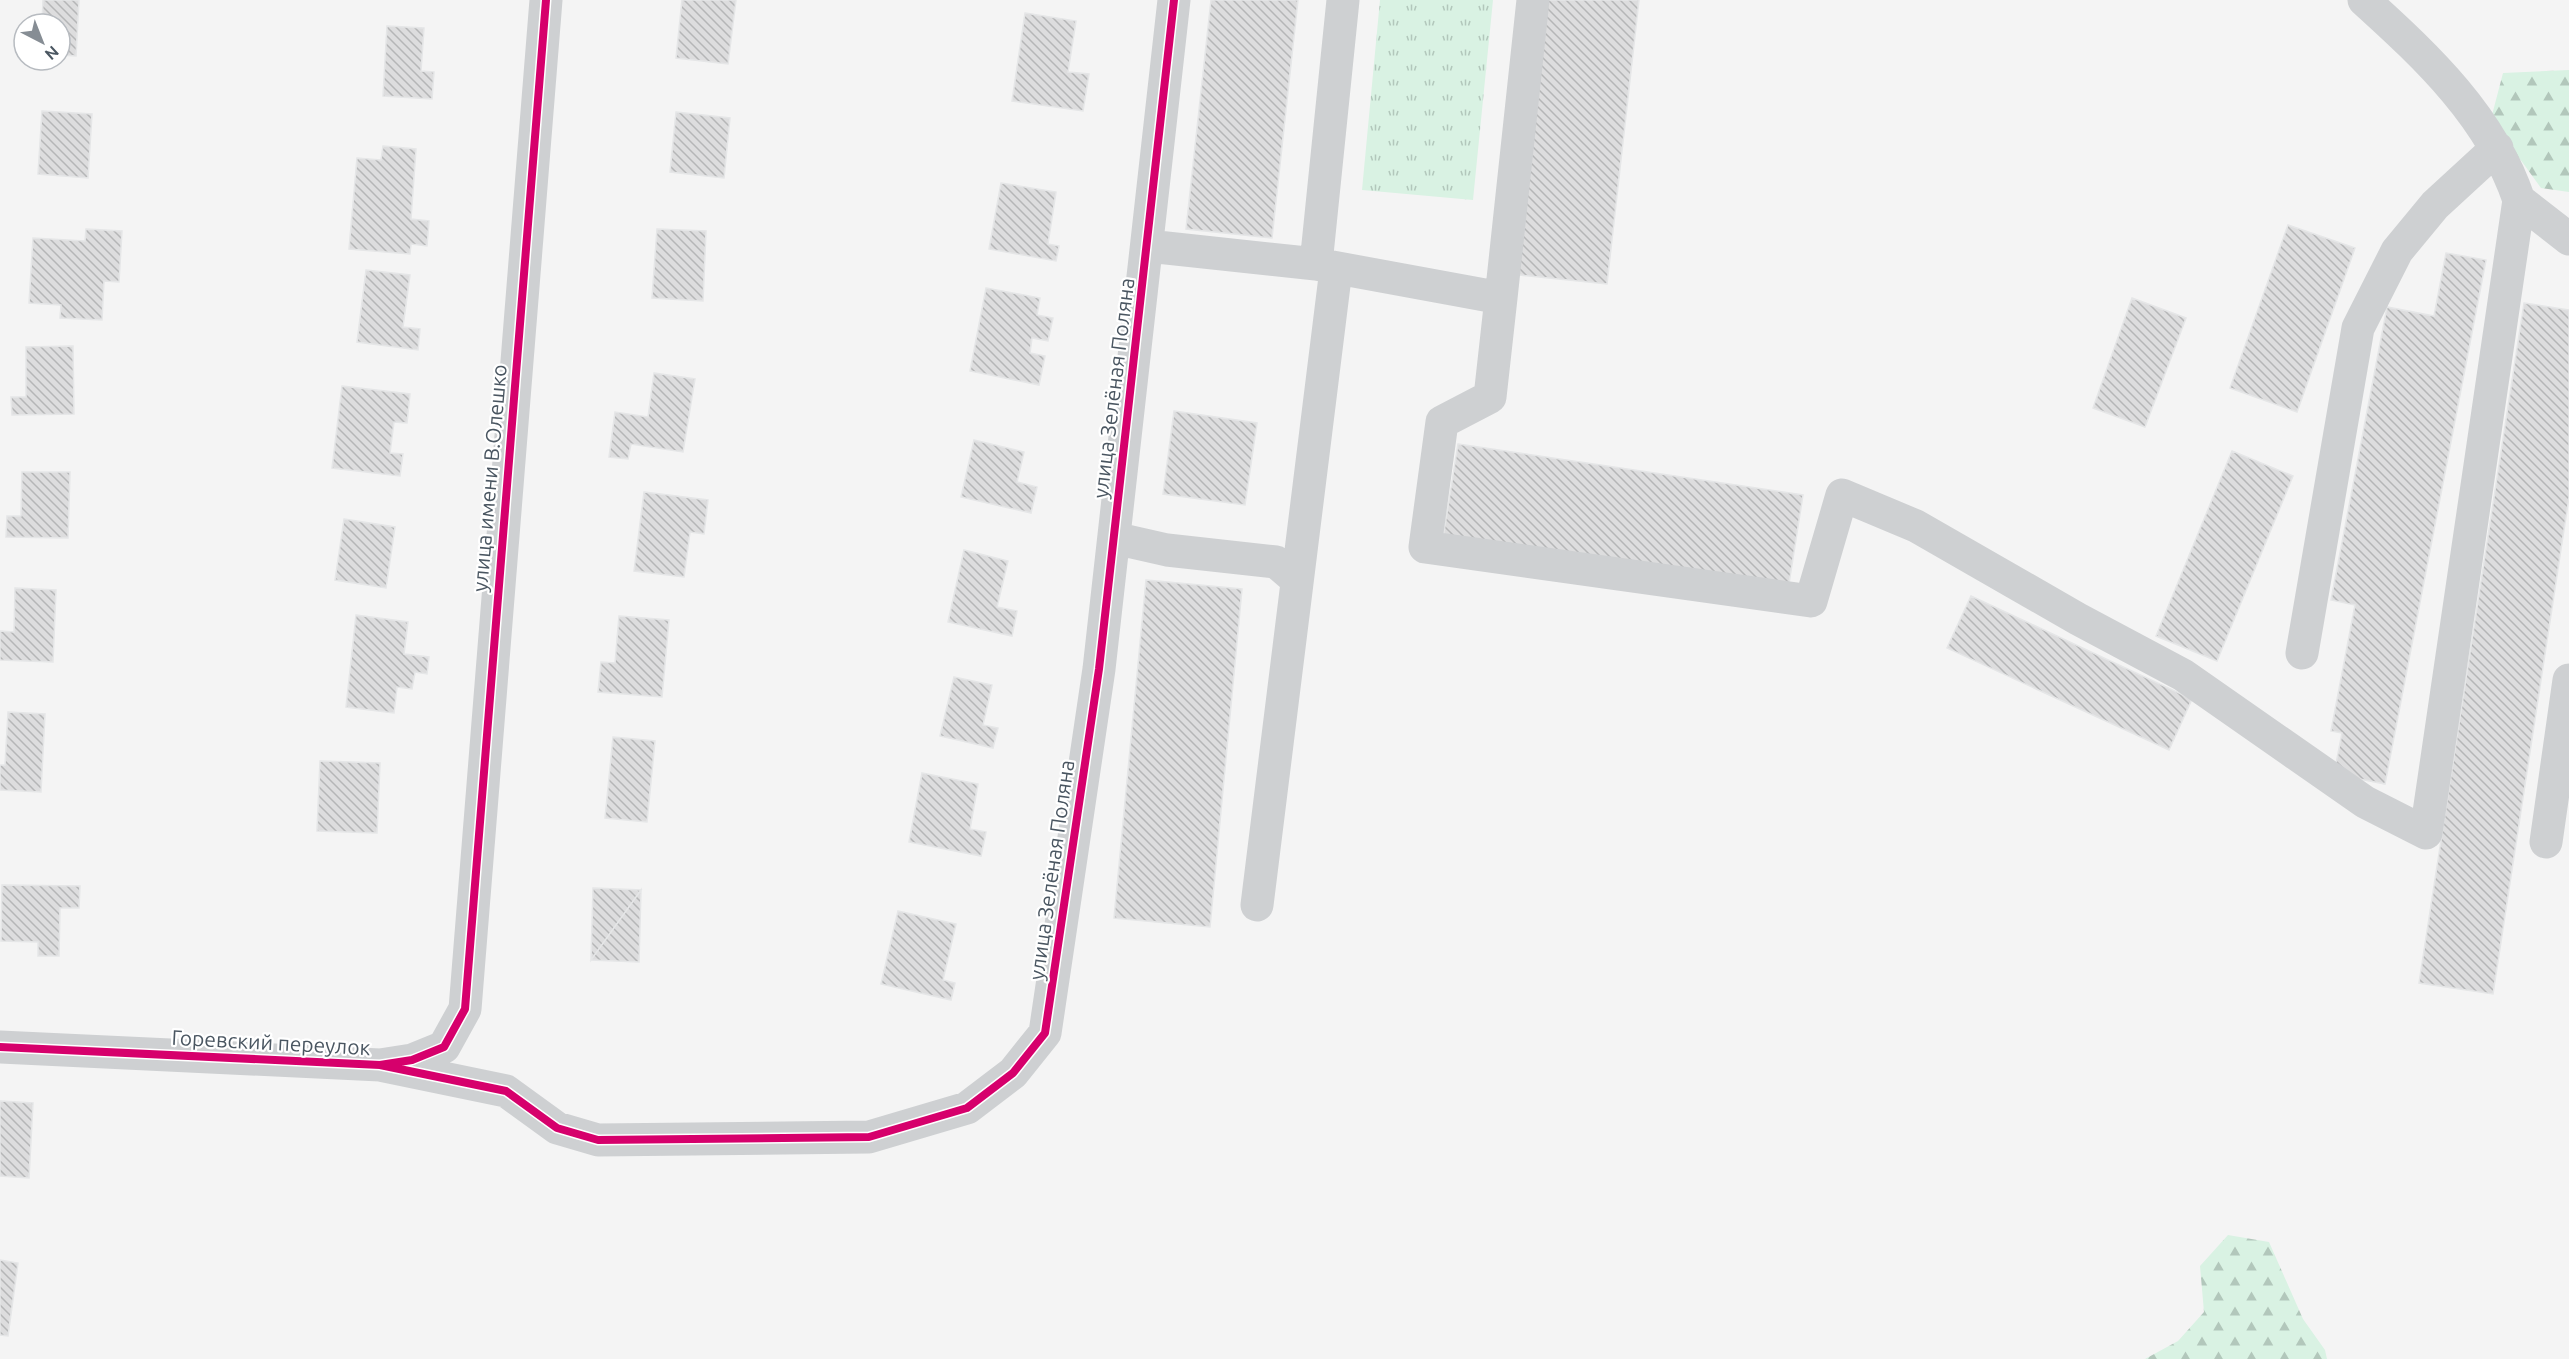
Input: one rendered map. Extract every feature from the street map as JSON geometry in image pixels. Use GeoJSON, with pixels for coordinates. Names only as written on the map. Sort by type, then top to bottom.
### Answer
{"type":"FeatureCollection","features":[{"type":"Feature","properties":{"kind":"street","name":"улица имени В.Олешко"},"geometry":{"type":"LineString","coordinates":[[468,959],[546,0]]}},
{"type":"Feature","properties":{"kind":"street","name":"улица Зелёная Поляна"},"geometry":{"type":"LineString","coordinates":[[380,1065],[506,1091],[557,1128],[598,1140],[869,1137],[967,1107],[1013,1073],[1045,1033],[1099,669],[1174,0]]}},
{"type":"Feature","properties":{"kind":"street"},"geometry":{"type":"LineString","coordinates":[[1257,905],[1297,580],[1326,267],[1343,0]]}},
{"type":"Feature","properties":{"kind":"street"},"geometry":{"type":"LineString","coordinates":[[1533,0],[1490,397],[1442,422],[1425,547],[1810,601],[1842,495],[1916,526],[2078,619],[2183,675],[2366,802],[2426,833],[2519,200],[2508,167],[2457,91],[2364,0]]}},
{"type":"Feature","properties":{"kind":"street"},"geometry":{"type":"LineString","coordinates":[[2302,653],[2358,327],[2397,251],[2435,205],[2497,148]]}},
{"type":"Feature","properties":{"kind":"street"},"geometry":{"type":"LineString","coordinates":[[2519,200],[2569,239]]}},
{"type":"Feature","properties":{"kind":"street"},"geometry":{"type":"LineString","coordinates":[[1148,246],[1326,267],[1501,298]]}},
{"type":"Feature","properties":{"kind":"street"},"geometry":{"type":"LineString","coordinates":[[1114,538],[1167,550],[1276,562],[1297,580]]}},
{"type":"Feature","properties":{"kind":"street"},"geometry":{"type":"LineString","coordinates":[[2546,842],[2569,680]]}},
{"type":"Feature","properties":{"kind":"street","name":"Горевский переулок"},"geometry":{"type":"LineString","coordinates":[[0,1047],[380,1065],[412,1060],[444,1047],[465,1009],[468,959]]}},
{"type":"Feature","properties":{"kind":"green space"},"geometry":{"type":"Polygon","coordinates":[[[1380,0],[1493,0],[1473,200],[1362,190],[1380,0]]]}},
{"type":"Feature","properties":{"kind":"green space"},"geometry":{"type":"Polygon","coordinates":[[[2569,70],[2569,192],[2541,188],[2491,119],[2503,73],[2569,70]]]}},
{"type":"Feature","properties":{"kind":"green space"},"geometry":{"type":"Polygon","coordinates":[[[2228,1235],[2269,1242],[2303,1319],[2325,1350],[2327,1359],[2145,1359],[2178,1341],[2204,1312],[2200,1266],[2228,1235]]]}},
{"type":"Feature","properties":{"kind":"building"},"geometry":{"type":"Polygon","coordinates":[[[43,0],[79,0],[76,56],[72,56],[72,12],[42,12],[43,0]]]}},
{"type":"Feature","properties":{"kind":"building"},"geometry":{"type":"Polygon","coordinates":[[[682,0],[736,0],[728,64],[676,58],[682,0]]]}},
{"type":"Feature","properties":{"kind":"building"},"geometry":{"type":"Polygon","coordinates":[[[1211,0],[1298,0],[1272,238],[1186,229],[1211,0]]]}},
{"type":"Feature","properties":{"kind":"building"},"geometry":{"type":"Polygon","coordinates":[[[1540,0],[1639,0],[1607,284],[1510,274],[1540,0]]]}},
{"type":"Feature","properties":{"kind":"building"},"geometry":{"type":"Polygon","coordinates":[[[1025,13],[1076,21],[1068,72],[1089,74],[1083,111],[1012,101],[1025,13]]]}},
{"type":"Feature","properties":{"kind":"building"},"geometry":{"type":"Polygon","coordinates":[[[387,26],[424,28],[421,71],[434,72],[432,99],[383,96],[387,26]]]}},
{"type":"Feature","properties":{"kind":"building"},"geometry":{"type":"Polygon","coordinates":[[[42,111],[92,114],[88,178],[38,174],[42,111]]]}},
{"type":"Feature","properties":{"kind":"building"},"geometry":{"type":"Polygon","coordinates":[[[676,112],[730,118],[724,178],[670,172],[676,112]]]}},
{"type":"Feature","properties":{"kind":"building"},"geometry":{"type":"Polygon","coordinates":[[[383,146],[416,149],[411,219],[429,221],[427,246],[411,244],[410,254],[349,249],[357,158],[381,160],[383,146]]]}},
{"type":"Feature","properties":{"kind":"building"},"geometry":{"type":"Polygon","coordinates":[[[1001,183],[1056,192],[1048,244],[1059,246],[1056,261],[989,249],[1001,183]]]}},
{"type":"Feature","properties":{"kind":"building"},"geometry":{"type":"Polygon","coordinates":[[[2288,225],[2355,248],[2297,412],[2230,388],[2288,225]]]}},
{"type":"Feature","properties":{"kind":"building"},"geometry":{"type":"Polygon","coordinates":[[[86,229],[122,231],[119,282],[104,281],[102,320],[60,318],[61,305],[29,303],[33,238],[85,241],[86,229]]]}},
{"type":"Feature","properties":{"kind":"building"},"geometry":{"type":"Polygon","coordinates":[[[657,229],[706,231],[703,301],[652,298],[657,229]]]}},
{"type":"Feature","properties":{"kind":"building"},"geometry":{"type":"Polygon","coordinates":[[[2446,253],[2486,260],[2385,784],[2334,774],[2342,733],[2331,731],[2355,605],[2331,600],[2387,307],[2434,316],[2446,253]]]}},
{"type":"Feature","properties":{"kind":"building"},"geometry":{"type":"Polygon","coordinates":[[[366,270],[410,275],[403,327],[420,329],[418,350],[357,342],[366,270]]]}},
{"type":"Feature","properties":{"kind":"building"},"geometry":{"type":"Polygon","coordinates":[[[986,288],[1040,298],[1037,315],[1053,318],[1048,341],[1032,338],[1030,353],[1045,356],[1039,385],[970,371],[986,288]]]}},
{"type":"Feature","properties":{"kind":"building"},"geometry":{"type":"Polygon","coordinates":[[[2132,298],[2186,318],[2145,427],[2093,408],[2132,298]]]}},
{"type":"Feature","properties":{"kind":"building"},"geometry":{"type":"Polygon","coordinates":[[[2524,303],[2569,310],[2569,497],[2493,994],[2419,983],[2524,303]]]}},
{"type":"Feature","properties":{"kind":"building"},"geometry":{"type":"Polygon","coordinates":[[[73,346],[74,414],[12,415],[11,397],[26,397],[26,347],[73,346]]]}},
{"type":"Feature","properties":{"kind":"building"},"geometry":{"type":"Polygon","coordinates":[[[654,373],[695,379],[683,452],[631,444],[628,459],[609,457],[615,412],[648,417],[654,373]]]}},
{"type":"Feature","properties":{"kind":"building"},"geometry":{"type":"Polygon","coordinates":[[[342,386],[410,394],[407,423],[394,422],[390,453],[403,454],[400,476],[332,468],[342,386]]]}},
{"type":"Feature","properties":{"kind":"building"},"geometry":{"type":"Polygon","coordinates":[[[1174,411],[1257,423],[1245,505],[1163,494],[1174,411]]]}},
{"type":"Feature","properties":{"kind":"building"},"geometry":{"type":"Polygon","coordinates":[[[974,440],[1024,452],[1017,482],[1037,487],[1031,513],[961,497],[974,440]]]}},
{"type":"Feature","properties":{"kind":"building"},"geometry":{"type":"Polygon","coordinates":[[[1458,444],[1803,495],[1788,590],[1443,538],[1458,444]]]}},
{"type":"Feature","properties":{"kind":"building"},"geometry":{"type":"Polygon","coordinates":[[[2232,451],[2293,476],[2217,661],[2156,636],[2232,451]]]}},
{"type":"Feature","properties":{"kind":"building"},"geometry":{"type":"Polygon","coordinates":[[[22,472],[70,472],[68,538],[6,537],[7,516],[21,516],[22,472]]]}},
{"type":"Feature","properties":{"kind":"building"},"geometry":{"type":"Polygon","coordinates":[[[644,492],[708,500],[704,534],[690,532],[684,577],[634,571],[644,492]]]}},
{"type":"Feature","properties":{"kind":"building"},"geometry":{"type":"Polygon","coordinates":[[[344,519],[395,527],[386,588],[335,580],[344,519]]]}},
{"type":"Feature","properties":{"kind":"building"},"geometry":{"type":"Polygon","coordinates":[[[964,550],[1008,561],[997,607],[1017,611],[1012,636],[948,622],[964,550]]]}},
{"type":"Feature","properties":{"kind":"building"},"geometry":{"type":"Polygon","coordinates":[[[1146,580],[1242,589],[1210,927],[1114,918],[1146,580]]]}},
{"type":"Feature","properties":{"kind":"building"},"geometry":{"type":"Polygon","coordinates":[[[15,588],[56,590],[53,662],[0,660],[0,631],[14,632],[15,588]]]}},
{"type":"Feature","properties":{"kind":"building"},"geometry":{"type":"Polygon","coordinates":[[[1971,596],[2192,699],[2169,750],[1947,648],[1971,596]]]}},
{"type":"Feature","properties":{"kind":"building"},"geometry":{"type":"Polygon","coordinates":[[[356,615],[408,622],[404,654],[429,657],[427,674],[415,672],[412,689],[397,687],[394,713],[346,707],[356,615]]]}},
{"type":"Feature","properties":{"kind":"building"},"geometry":{"type":"Polygon","coordinates":[[[619,616],[669,620],[662,697],[598,692],[601,662],[615,663],[619,616]]]}},
{"type":"Feature","properties":{"kind":"building"},"geometry":{"type":"Polygon","coordinates":[[[954,677],[992,685],[983,725],[998,728],[993,748],[940,736],[954,677]]]}},
{"type":"Feature","properties":{"kind":"building"},"geometry":{"type":"Polygon","coordinates":[[[8,712],[45,714],[41,792],[0,790],[0,765],[5,765],[8,712]]]}},
{"type":"Feature","properties":{"kind":"building"},"geometry":{"type":"Polygon","coordinates":[[[613,737],[655,741],[647,822],[605,818],[613,737]]]}},
{"type":"Feature","properties":{"kind":"building"},"geometry":{"type":"Polygon","coordinates":[[[320,761],[380,763],[377,833],[317,831],[320,761]]]}},
{"type":"Feature","properties":{"kind":"building"},"geometry":{"type":"Polygon","coordinates":[[[922,773],[978,784],[970,829],[986,832],[981,856],[909,842],[922,773]]]}},
{"type":"Feature","properties":{"kind":"building"},"geometry":{"type":"Polygon","coordinates":[[[2,885],[80,886],[79,908],[60,908],[59,956],[38,956],[38,942],[1,941],[2,885]]]}},
{"type":"Feature","properties":{"kind":"building"},"geometry":{"type":"Polygon","coordinates":[[[593,888],[641,890],[591,960],[593,888]]]}},
{"type":"Feature","properties":{"kind":"building"},"geometry":{"type":"Polygon","coordinates":[[[641,890],[639,962],[591,960],[641,890]]]}},
{"type":"Feature","properties":{"kind":"building"},"geometry":{"type":"Polygon","coordinates":[[[898,911],[956,924],[943,980],[955,983],[951,1000],[881,984],[898,911]]]}},
{"type":"Feature","properties":{"kind":"building"},"geometry":{"type":"Polygon","coordinates":[[[0,1101],[33,1103],[29,1178],[0,1176],[0,1101]]]}},
{"type":"Feature","properties":{"kind":"building"},"geometry":{"type":"Polygon","coordinates":[[[0,1260],[18,1263],[8,1336],[0,1335],[0,1260]]]}},
{"type":"Feature","properties":{"kind":"cycle path"},"geometry":{"type":"LineString","coordinates":[[0,1047],[380,1065],[412,1060],[444,1047],[465,1009],[546,0]]}},
{"type":"Feature","properties":{"kind":"cycle path"},"geometry":{"type":"LineString","coordinates":[[380,1065],[506,1091],[557,1128],[598,1140],[869,1137],[967,1108],[1013,1073],[1045,1033],[1099,669],[1174,0]]}}]}
